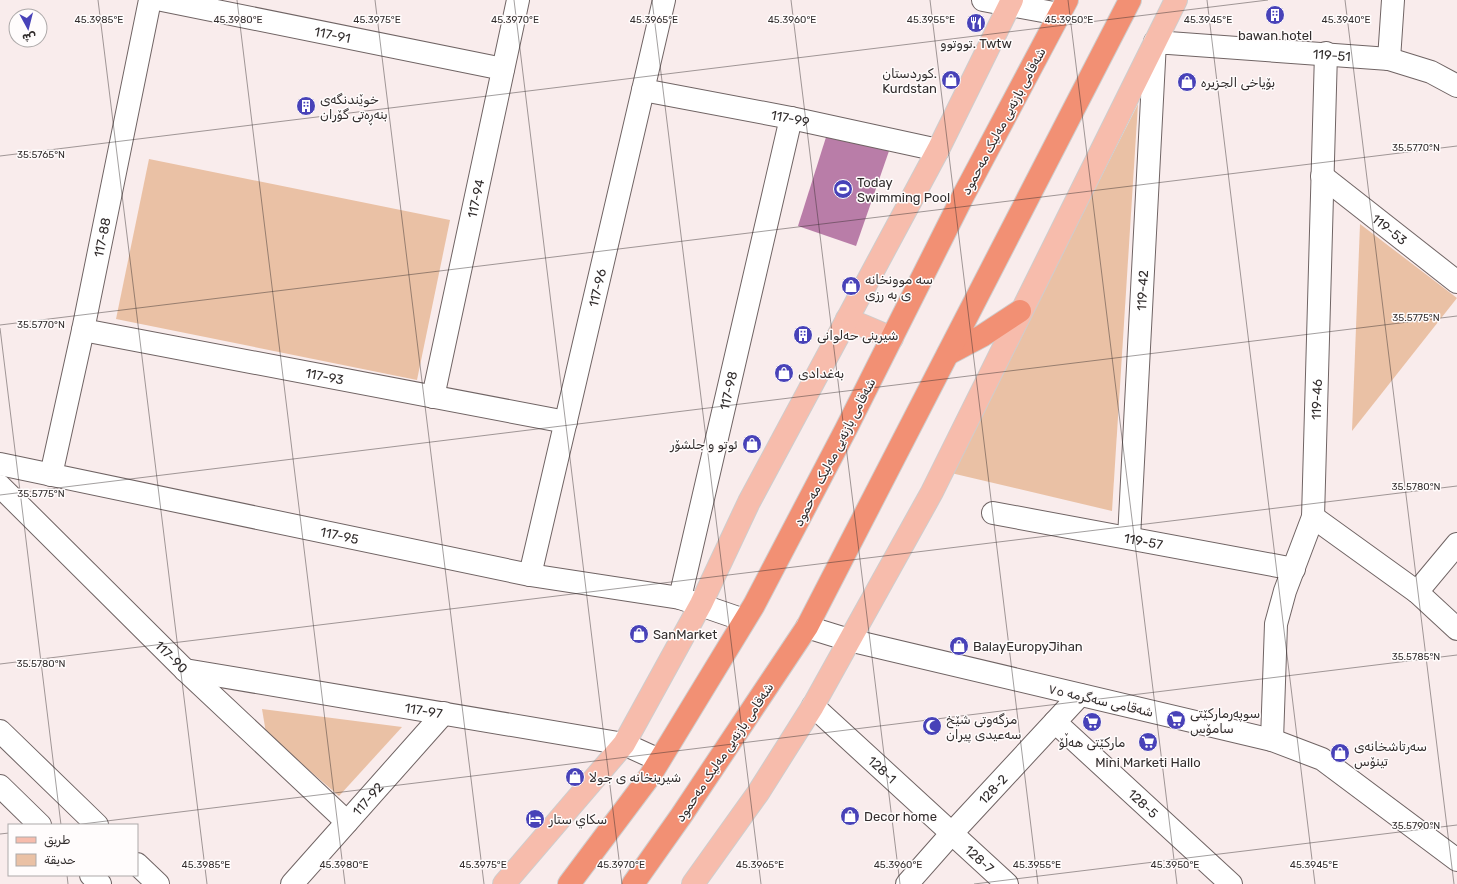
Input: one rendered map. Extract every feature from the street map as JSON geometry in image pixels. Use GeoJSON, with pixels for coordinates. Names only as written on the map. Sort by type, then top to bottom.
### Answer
{"type":"FeatureCollection","features":[{"type":"Feature","properties":{"kind":"highway","name":"شەقامی بازنەیی مەلیک مەحمود"},"geometry":{"type":"LineString","coordinates":[[633,884],[681,816],[807,627],[1130,0]]}},
{"type":"Feature","properties":{"kind":"highway","name":"شەقامی بازنەیی مەلیک مەحمود"},"geometry":{"type":"LineString","coordinates":[[569,884],[650,776],[744,620],[839,443],[962,198],[1063,7]]}},
{"type":"Feature","properties":{"kind":"highway"},"geometry":{"type":"LineString","coordinates":[[948,354],[982,336],[1020,311]]}},
{"type":"Feature","properties":{"kind":"main road"},"geometry":{"type":"LineString","coordinates":[[693,884],[758,792],[812,706],[932,492],[1020,311],[1176,0]]}},
{"type":"Feature","properties":{"kind":"main road"},"geometry":{"type":"LineString","coordinates":[[504,884],[624,744],[701,604],[749,502],[938,150],[1010,2]]}},
{"type":"Feature","properties":{"kind":"main road"},"geometry":{"type":"LineString","coordinates":[[847,319],[892,338]]}},
{"type":"Feature","properties":{"kind":"street","name":"117-88"},"geometry":{"type":"LineString","coordinates":[[51,475],[83,330],[150,0]]}},
{"type":"Feature","properties":{"kind":"street","name":"117-91"},"geometry":{"type":"LineString","coordinates":[[162,0],[503,69]]}},
{"type":"Feature","properties":{"kind":"street","name":"117-94"},"geometry":{"type":"LineString","coordinates":[[433,397],[518,0]]}},
{"type":"Feature","properties":{"kind":"street","name":"117-96"},"geometry":{"type":"LineString","coordinates":[[530,575],[664,0]]}},
{"type":"Feature","properties":{"kind":"street"},"geometry":{"type":"LineString","coordinates":[[983,0],[1063,7]]}},
{"type":"Feature","properties":{"kind":"street"},"geometry":{"type":"LineString","coordinates":[[1389,59],[1394,0]]}},
{"type":"Feature","properties":{"kind":"street","name":"119-51"},"geometry":{"type":"LineString","coordinates":[[1155,42],[1326,53],[1389,59],[1430,72],[1457,86]]}},
{"type":"Feature","properties":{"kind":"street","name":"119-42"},"geometry":{"type":"LineString","coordinates":[[1129,538],[1155,42]]}},
{"type":"Feature","properties":{"kind":"street","name":"119-46"},"geometry":{"type":"LineString","coordinates":[[1272,740],[1276,624],[1285,591],[1313,518],[1326,53]]}},
{"type":"Feature","properties":{"kind":"street","name":"117-99"},"geometry":{"type":"LineString","coordinates":[[643,90],[791,118],[938,150]]}},
{"type":"Feature","properties":{"kind":"street","name":"117-98"},"geometry":{"type":"LineString","coordinates":[[680,598],[791,118]]}},
{"type":"Feature","properties":{"kind":"street","name":"119-53"},"geometry":{"type":"LineString","coordinates":[[1322,176],[1457,282]]}},
{"type":"Feature","properties":{"kind":"street","name":"117-93"},"geometry":{"type":"LineString","coordinates":[[83,330],[566,422]]}},
{"type":"Feature","properties":{"kind":"street","name":"117-95"},"geometry":{"type":"LineString","coordinates":[[0,464],[530,575],[680,598]]}},
{"type":"Feature","properties":{"kind":"street","name":"117-90"},"geometry":{"type":"LineString","coordinates":[[0,486],[186,670],[347,822]]}},
{"type":"Feature","properties":{"kind":"street","name":"119-57"},"geometry":{"type":"LineString","coordinates":[[993,513],[1294,569]]}},
{"type":"Feature","properties":{"kind":"street"},"geometry":{"type":"LineString","coordinates":[[1313,518],[1417,592],[1457,629]]}},
{"type":"Feature","properties":{"kind":"street"},"geometry":{"type":"LineString","coordinates":[[1417,592],[1457,544]]}},
{"type":"Feature","properties":{"kind":"street"},"geometry":{"type":"LineString","coordinates":[[680,598],[744,620]]}},
{"type":"Feature","properties":{"kind":"street","name":"شەقامی سەگرمە ٧٥"},"geometry":{"type":"LineString","coordinates":[[807,627],[849,640],[1272,740],[1322,759],[1457,860]]}},
{"type":"Feature","properties":{"kind":"street","name":"117-97"},"geometry":{"type":"LineString","coordinates":[[186,670],[624,744],[659,760]]}},
{"type":"Feature","properties":{"kind":"street","name":"128-2"},"geometry":{"type":"LineString","coordinates":[[907,884],[952,833],[1080,695]]}},
{"type":"Feature","properties":{"kind":"street","name":"128-1"},"geometry":{"type":"LineString","coordinates":[[812,706],[952,833]]}},
{"type":"Feature","properties":{"kind":"street","name":"117-92"},"geometry":{"type":"LineString","coordinates":[[292,884],[444,713]]}},
{"type":"Feature","properties":{"kind":"street","name":"128-5"},"geometry":{"type":"LineString","coordinates":[[1055,722],[1231,884]]}},
{"type":"Feature","properties":{"kind":"street"},"geometry":{"type":"LineString","coordinates":[[0,731],[96,824]]}},
{"type":"Feature","properties":{"kind":"street"},"geometry":{"type":"LineString","coordinates":[[0,786],[39,824]]}},
{"type":"Feature","properties":{"kind":"street","name":"128-7"},"geometry":{"type":"LineString","coordinates":[[952,833],[1007,884]]}},
{"type":"Feature","properties":{"kind":"street"},"geometry":{"type":"LineString","coordinates":[[138,865],[158,884]]}},
{"type":"Feature","properties":{"kind":"street"},"geometry":{"type":"LineString","coordinates":[[92,876],[100,884]]}},
{"type":"Feature","properties":{"kind":"green space"},"geometry":{"type":"Polygon","coordinates":[[[1138,104],[1112,511],[951,473],[1138,104]]]}},
{"type":"Feature","properties":{"kind":"green space"},"geometry":{"type":"Polygon","coordinates":[[[149,159],[450,220],[417,380],[116,319],[149,159]]]}},
{"type":"Feature","properties":{"kind":"green space"},"geometry":{"type":"Polygon","coordinates":[[[1360,224],[1457,298],[1352,431],[1360,224]]]}},
{"type":"Feature","properties":{"kind":"green space"},"geometry":{"type":"Polygon","coordinates":[[[262,709],[402,727],[339,796],[266,733],[262,709]]]}},
{"type":"Feature","properties":{"kind":"shaded area","name":"Today Swimming Pool"},"geometry":{"type":"Polygon","coordinates":[[[827,134],[889,151],[856,246],[798,226],[827,134]]]}},
{"type":"Feature","properties":{"kind":"place","name":"bawan hotel"},"geometry":{"type":"Point","coordinates":[1275,15]}},
{"type":"Feature","properties":{"kind":"place","name":"تووتوو. Twtw"},"geometry":{"type":"Point","coordinates":[976,23]}},
{"type":"Feature","properties":{"kind":"place","name":"کوردستان. Kurdstan"},"geometry":{"type":"Point","coordinates":[951,80]}},
{"type":"Feature","properties":{"kind":"place","name":"بۆیاخی الجزیرە"},"geometry":{"type":"Point","coordinates":[1187,82]}},
{"type":"Feature","properties":{"kind":"place","name":"خوێندنگەی بنەڕەتی گۆران"},"geometry":{"type":"Point","coordinates":[306,106]}},
{"type":"Feature","properties":{"kind":"place","name":"Today Swimming Pool"},"geometry":{"type":"Point","coordinates":[843,189]}},
{"type":"Feature","properties":{"kind":"place","name":"سه موونخانه ی به رزی"},"geometry":{"type":"Point","coordinates":[851,286]}},
{"type":"Feature","properties":{"kind":"place","name":"شیرینی ‌حەلوانی"},"geometry":{"type":"Point","coordinates":[803,335]}},
{"type":"Feature","properties":{"kind":"place","name":"بەغدادی"},"geometry":{"type":"Point","coordinates":[784,373]}},
{"type":"Feature","properties":{"kind":"place","name":"ئوتو و جلشۆر"},"geometry":{"type":"Point","coordinates":[752,444]}},
{"type":"Feature","properties":{"kind":"place","name":"SanMarket"},"geometry":{"type":"Point","coordinates":[639,634]}},
{"type":"Feature","properties":{"kind":"place","name":"BalayEuropyJihan"},"geometry":{"type":"Point","coordinates":[959,646]}},
{"type":"Feature","properties":{"kind":"place","name":"سوپەرمارکێتی سامۆس"},"geometry":{"type":"Point","coordinates":[1176,720]}},
{"type":"Feature","properties":{"kind":"place","name":"مارکێتی هەڵۆ"},"geometry":{"type":"Point","coordinates":[1092,722]}},
{"type":"Feature","properties":{"kind":"place","name":"مزگەوتی شێخ سەعیدی پیران"},"geometry":{"type":"Point","coordinates":[932,726]}},
{"type":"Feature","properties":{"kind":"place","name":"Mini Marketi Hallo"},"geometry":{"type":"Point","coordinates":[1148,742]}},
{"type":"Feature","properties":{"kind":"place","name":"سەرتاشخانەی تینۆس"},"geometry":{"type":"Point","coordinates":[1340,753]}},
{"type":"Feature","properties":{"kind":"place","name":"شیرینخانه ی جولا"},"geometry":{"type":"Point","coordinates":[575,777]}},
{"type":"Feature","properties":{"kind":"place","name":"Decor home"},"geometry":{"type":"Point","coordinates":[850,816]}},
{"type":"Feature","properties":{"kind":"place","name":"سكاي ستار"},"geometry":{"type":"Point","coordinates":[535,819]}}]}
